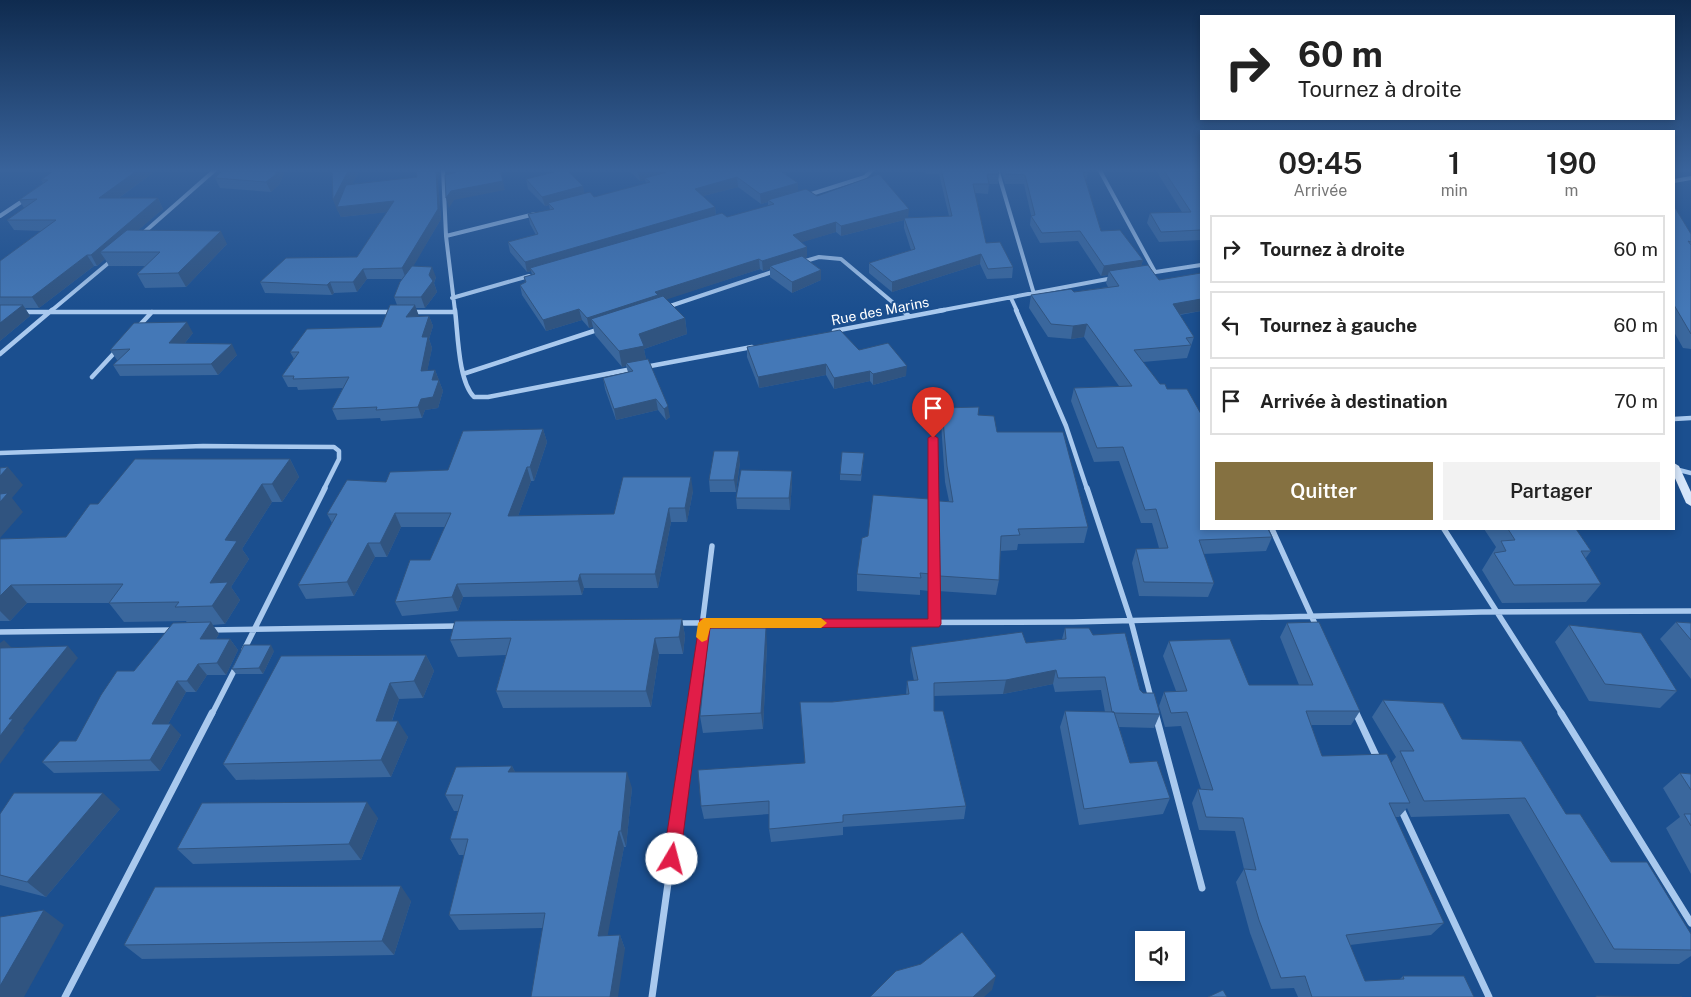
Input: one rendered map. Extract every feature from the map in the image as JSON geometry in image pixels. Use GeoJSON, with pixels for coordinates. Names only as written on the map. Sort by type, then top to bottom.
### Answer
{"type":"FeatureCollection","features":[{"type":"Feature","properties":{"kind":"street"},"geometry":{"type":"LineString","coordinates":[[140,236],[164,216]]}},
{"type":"Feature","properties":{"kind":"street"},"geometry":{"type":"LineString","coordinates":[[444,216],[452,298],[463,374],[468,391],[474,397],[488,397],[757,346]]}},
{"type":"Feature","properties":{"kind":"street"},"geometry":{"type":"LineString","coordinates":[[446,236],[530,216]]}},
{"type":"Feature","properties":{"kind":"street"},"geometry":{"type":"LineString","coordinates":[[1011,216],[1034,294]]}},
{"type":"Feature","properties":{"kind":"street"},"geometry":{"type":"LineString","coordinates":[[1124,216],[1155,272]]}},
{"type":"Feature","properties":{"kind":"street"},"geometry":{"type":"LineString","coordinates":[[0,354],[118,255]]}},
{"type":"Feature","properties":{"kind":"street"},"geometry":{"type":"LineString","coordinates":[[792,266],[819,256],[842,258],[909,316]]}},
{"type":"Feature","properties":{"kind":"street"},"geometry":{"type":"LineString","coordinates":[[1146,273],[1200,265]]}},
{"type":"Feature","properties":{"kind":"street"},"geometry":{"type":"LineString","coordinates":[[659,310],[784,269]]}},
{"type":"Feature","properties":{"kind":"street"},"geometry":{"type":"LineString","coordinates":[[452,298],[537,274]]}},
{"type":"Feature","properties":{"kind":"street","name":"Rue des Marins"},"geometry":{"type":"LineString","coordinates":[[824,333],[1120,278]]}},
{"type":"Feature","properties":{"kind":"street"},"geometry":{"type":"LineString","coordinates":[[1011,298],[1066,426],[1131,621],[1202,888]]}},
{"type":"Feature","properties":{"kind":"street"},"geometry":{"type":"LineString","coordinates":[[17,312],[396,312]]}},
{"type":"Feature","properties":{"kind":"street"},"geometry":{"type":"LineString","coordinates":[[132,334],[152,312]]}},
{"type":"Feature","properties":{"kind":"street"},"geometry":{"type":"LineString","coordinates":[[405,312],[454,312]]}},
{"type":"Feature","properties":{"kind":"street"},"geometry":{"type":"LineString","coordinates":[[463,374],[604,328]]}},
{"type":"Feature","properties":{"kind":"street"},"geometry":{"type":"LineString","coordinates":[[92,377],[118,348]]}},
{"type":"Feature","properties":{"kind":"street"},"geometry":{"type":"LineString","coordinates":[[1675,419],[1691,418]]}},
{"type":"Feature","properties":{"kind":"street"},"geometry":{"type":"LineString","coordinates":[[933,438],[934,624]]}},
{"type":"Feature","properties":{"kind":"street"},"geometry":{"type":"LineString","coordinates":[[0,453],[203,446],[334,447],[339,451],[339,460],[255,629],[65,997]]}},
{"type":"Feature","properties":{"kind":"street"},"geometry":{"type":"LineString","coordinates":[[1675,467],[1691,473]]}},
{"type":"Feature","properties":{"kind":"street"},"geometry":{"type":"LineString","coordinates":[[1675,469],[1691,502]]}},
{"type":"Feature","properties":{"kind":"street"},"geometry":{"type":"LineString","coordinates":[[1272,530],[1319,633]]}},
{"type":"Feature","properties":{"kind":"street"},"geometry":{"type":"LineString","coordinates":[[1445,530],[1499,612],[1691,923]]}},
{"type":"Feature","properties":{"kind":"street"},"geometry":{"type":"LineString","coordinates":[[652,997],[704,623],[712,546]]}},
{"type":"Feature","properties":{"kind":"street"},"geometry":{"type":"LineString","coordinates":[[674,623],[934,624],[1131,621],[1310,615],[1691,611]]}},
{"type":"Feature","properties":{"kind":"street"},"geometry":{"type":"LineString","coordinates":[[206,630],[465,626]]}},
{"type":"Feature","properties":{"kind":"street"},"geometry":{"type":"LineString","coordinates":[[0,632],[176,630]]}},
{"type":"Feature","properties":{"kind":"street"},"geometry":{"type":"LineString","coordinates":[[1352,704],[1381,766]]}},
{"type":"Feature","properties":{"kind":"street"},"geometry":{"type":"LineString","coordinates":[[1398,802],[1489,997]]}},
{"type":"Feature","properties":{"kind":"building"},"geometry":{"type":"Polygon","coordinates":[[[13,216],[137,216],[91,255],[87,255],[32,297],[0,297],[0,261],[56,220],[7,220],[13,216]]]}},
{"type":"Feature","properties":{"kind":"building"},"geometry":{"type":"Polygon","coordinates":[[[384,216],[434,216],[402,268],[363,269],[353,282],[330,282],[327,285],[260,282],[286,258],[357,257],[384,216]]]}},
{"type":"Feature","properties":{"kind":"building"},"geometry":{"type":"Polygon","coordinates":[[[529,216],[686,216],[525,262],[508,242],[538,234],[529,216]]]}},
{"type":"Feature","properties":{"kind":"building"},"geometry":{"type":"Polygon","coordinates":[[[713,216],[883,216],[841,226],[836,222],[793,235],[807,247],[762,261],[759,259],[655,292],[658,295],[587,318],[579,309],[543,320],[520,285],[526,282],[524,277],[535,274],[530,268],[713,216]]]}},
{"type":"Feature","properties":{"kind":"building"},"geometry":{"type":"Polygon","coordinates":[[[980,216],[986,243],[1000,242],[1013,267],[988,269],[981,254],[892,282],[869,263],[915,249],[904,218],[980,216]]]}},
{"type":"Feature","properties":{"kind":"building"},"geometry":{"type":"Polygon","coordinates":[[[1031,216],[1096,216],[1101,231],[1120,230],[1143,260],[1104,266],[1080,231],[1042,233],[1031,216]]]}},
{"type":"Feature","properties":{"kind":"building"},"geometry":{"type":"Polygon","coordinates":[[[1151,216],[1200,216],[1200,230],[1161,232],[1151,216]]]}},
{"type":"Feature","properties":{"kind":"building"},"geometry":{"type":"Polygon","coordinates":[[[1675,216],[1680,216],[1691,234],[1691,242],[1688,241],[1691,245],[1691,334],[1675,307],[1675,216]]]}},
{"type":"Feature","properties":{"kind":"building"},"geometry":{"type":"Polygon","coordinates":[[[127,230],[221,231],[178,273],[137,274],[160,252],[100,252],[127,230]]]}},
{"type":"Feature","properties":{"kind":"building"},"geometry":{"type":"Polygon","coordinates":[[[802,256],[821,270],[792,282],[770,266],[802,256]]]}},
{"type":"Feature","properties":{"kind":"building"},"geometry":{"type":"Polygon","coordinates":[[[1148,265],[1159,280],[1200,273],[1200,299],[1173,304],[1194,337],[1186,338],[1191,345],[1134,350],[1160,384],[1165,384],[1167,389],[1187,389],[1200,412],[1200,530],[1268,530],[1272,537],[1199,540],[1214,583],[1144,582],[1136,549],[1168,548],[1156,509],[1145,510],[1123,447],[1097,448],[1074,388],[1132,386],[1087,324],[1073,326],[1051,324],[1031,295],[1071,289],[1074,292],[1119,286],[1109,271],[1148,265]]]}},
{"type":"Feature","properties":{"kind":"building"},"geometry":{"type":"Polygon","coordinates":[[[412,266],[432,267],[429,275],[433,281],[421,297],[394,297],[400,282],[412,266]]]}},
{"type":"Feature","properties":{"kind":"building"},"geometry":{"type":"Polygon","coordinates":[[[663,296],[685,318],[639,334],[644,346],[619,351],[591,319],[663,296]]]}},
{"type":"Feature","properties":{"kind":"building"},"geometry":{"type":"Polygon","coordinates":[[[0,305],[23,305],[0,323],[0,305]]]}},
{"type":"Feature","properties":{"kind":"building"},"geometry":{"type":"Polygon","coordinates":[[[390,305],[415,305],[406,317],[429,316],[422,337],[428,337],[421,371],[435,370],[432,380],[439,380],[433,397],[421,399],[418,407],[376,410],[377,407],[332,409],[349,377],[293,379],[294,376],[282,376],[299,352],[290,352],[307,329],[381,327],[390,305]]]}},
{"type":"Feature","properties":{"kind":"building"},"geometry":{"type":"Polygon","coordinates":[[[187,322],[169,343],[232,344],[211,364],[113,365],[130,349],[110,350],[134,323],[187,322]]]}},
{"type":"Feature","properties":{"kind":"building"},"geometry":{"type":"Polygon","coordinates":[[[840,330],[859,350],[888,343],[907,366],[873,374],[870,371],[834,378],[826,364],[758,377],[747,347],[840,330]]]}},
{"type":"Feature","properties":{"kind":"building"},"geometry":{"type":"Polygon","coordinates":[[[648,359],[668,406],[664,409],[656,399],[614,409],[603,378],[633,371],[626,363],[648,359]]]}},
{"type":"Feature","properties":{"kind":"building"},"geometry":{"type":"Polygon","coordinates":[[[979,407],[978,415],[994,416],[997,432],[1063,432],[1088,527],[1018,529],[1020,535],[1001,536],[999,580],[940,576],[939,501],[953,502],[947,466],[942,408],[979,407]]]}},
{"type":"Feature","properties":{"kind":"building"},"geometry":{"type":"Polygon","coordinates":[[[543,429],[530,467],[527,467],[508,516],[614,514],[623,477],[691,477],[685,508],[669,508],[655,574],[580,574],[578,581],[457,584],[452,597],[395,602],[410,560],[430,560],[451,513],[395,513],[380,543],[368,543],[347,582],[298,585],[337,514],[327,514],[347,480],[386,482],[390,472],[448,470],[463,431],[543,429]]]}},
{"type":"Feature","properties":{"kind":"building"},"geometry":{"type":"Polygon","coordinates":[[[714,451],[739,451],[734,480],[709,480],[714,451]]]}},
{"type":"Feature","properties":{"kind":"building"},"geometry":{"type":"Polygon","coordinates":[[[842,452],[864,453],[861,475],[840,474],[842,452]]]}},
{"type":"Feature","properties":{"kind":"building"},"geometry":{"type":"Polygon","coordinates":[[[135,459],[290,459],[272,484],[262,484],[225,540],[237,541],[210,583],[228,582],[212,606],[175,607],[179,602],[109,603],[123,584],[11,585],[0,596],[0,539],[66,537],[90,504],[98,504],[135,459]]]}},
{"type":"Feature","properties":{"kind":"building"},"geometry":{"type":"Polygon","coordinates":[[[8,467],[0,476],[0,468],[8,467]]]}},
{"type":"Feature","properties":{"kind":"building"},"geometry":{"type":"Polygon","coordinates":[[[741,470],[792,471],[789,498],[736,498],[741,470]]]}},
{"type":"Feature","properties":{"kind":"building"},"geometry":{"type":"Polygon","coordinates":[[[8,493],[0,502],[0,494],[8,493]]]}},
{"type":"Feature","properties":{"kind":"building"},"geometry":{"type":"Polygon","coordinates":[[[873,495],[930,499],[931,574],[920,573],[921,578],[857,574],[862,538],[868,536],[873,495]]]}},
{"type":"Feature","properties":{"kind":"building"},"geometry":{"type":"Polygon","coordinates":[[[1509,530],[1577,530],[1591,551],[1581,551],[1601,584],[1514,585],[1494,553],[1506,551],[1501,541],[1515,540],[1509,530]]]}},
{"type":"Feature","properties":{"kind":"building"},"geometry":{"type":"Polygon","coordinates":[[[682,619],[679,637],[655,638],[646,691],[496,691],[511,638],[450,640],[455,621],[682,619]]]}},
{"type":"Feature","properties":{"kind":"building"},"geometry":{"type":"Polygon","coordinates":[[[211,622],[200,639],[230,639],[217,663],[198,664],[187,681],[177,681],[152,724],[171,724],[150,760],[42,762],[60,741],[76,741],[101,695],[117,671],[134,671],[173,623],[211,622]]]}},
{"type":"Feature","properties":{"kind":"building"},"geometry":{"type":"Polygon","coordinates":[[[1319,622],[1360,711],[1306,711],[1322,756],[1387,754],[1410,803],[1389,803],[1444,923],[1346,935],[1365,981],[1404,979],[1403,976],[1464,976],[1474,997],[1312,997],[1305,976],[1281,978],[1259,920],[1244,869],[1256,870],[1243,818],[1206,817],[1198,789],[1213,790],[1187,712],[1171,713],[1164,692],[1187,691],[1169,641],[1230,639],[1249,685],[1313,685],[1287,623],[1319,622]]]}},
{"type":"Feature","properties":{"kind":"building"},"geometry":{"type":"Polygon","coordinates":[[[1676,622],[1691,623],[1691,640],[1676,622]]]}},
{"type":"Feature","properties":{"kind":"building"},"geometry":{"type":"Polygon","coordinates":[[[1569,625],[1641,633],[1677,691],[1605,684],[1569,625]]]}},
{"type":"Feature","properties":{"kind":"building"},"geometry":{"type":"Polygon","coordinates":[[[709,628],[766,628],[761,713],[700,716],[709,628]]]}},
{"type":"Feature","properties":{"kind":"building"},"geometry":{"type":"Polygon","coordinates":[[[1065,628],[1089,628],[1093,635],[1125,633],[1140,690],[1143,693],[1154,693],[1160,714],[1114,713],[1112,712],[1105,677],[1058,678],[1056,670],[1006,680],[934,683],[934,711],[943,711],[966,806],[843,815],[843,822],[769,829],[769,801],[701,806],[698,770],[805,763],[800,702],[832,702],[909,694],[907,681],[918,680],[911,647],[1022,632],[1026,643],[1066,639],[1065,628]]]}},
{"type":"Feature","properties":{"kind":"building"},"geometry":{"type":"Polygon","coordinates":[[[244,645],[271,645],[259,668],[232,669],[244,645]]]}},
{"type":"Feature","properties":{"kind":"building"},"geometry":{"type":"Polygon","coordinates":[[[68,646],[9,719],[13,719],[0,736],[0,648],[68,646]]]}},
{"type":"Feature","properties":{"kind":"building"},"geometry":{"type":"Polygon","coordinates":[[[426,655],[414,681],[390,683],[376,721],[398,721],[381,760],[223,764],[281,656],[426,655]]]}},
{"type":"Feature","properties":{"kind":"building"},"geometry":{"type":"Polygon","coordinates":[[[1383,700],[1443,703],[1462,739],[1521,741],[1566,814],[1580,814],[1611,862],[1647,862],[1691,934],[1691,950],[1614,949],[1525,798],[1424,801],[1400,751],[1414,751],[1383,700]]]}},
{"type":"Feature","properties":{"kind":"building"},"geometry":{"type":"Polygon","coordinates":[[[1065,711],[1114,712],[1130,763],[1157,761],[1170,798],[1084,809],[1065,711]]]}},
{"type":"Feature","properties":{"kind":"building"},"geometry":{"type":"Polygon","coordinates":[[[512,766],[508,772],[627,772],[621,831],[619,831],[598,936],[620,935],[610,997],[531,997],[545,913],[449,915],[468,839],[450,839],[463,795],[445,795],[456,767],[512,766]]]}},
{"type":"Feature","properties":{"kind":"building"},"geometry":{"type":"Polygon","coordinates":[[[1680,773],[1691,774],[1691,790],[1680,773]]]}},
{"type":"Feature","properties":{"kind":"building"},"geometry":{"type":"Polygon","coordinates":[[[14,793],[103,793],[27,882],[0,875],[0,814],[14,793]]]}},
{"type":"Feature","properties":{"kind":"building"},"geometry":{"type":"Polygon","coordinates":[[[367,802],[349,844],[177,849],[202,803],[367,802]]]}},
{"type":"Feature","properties":{"kind":"building"},"geometry":{"type":"Polygon","coordinates":[[[1684,814],[1691,814],[1691,826],[1684,814]]]}},
{"type":"Feature","properties":{"kind":"building"},"geometry":{"type":"Polygon","coordinates":[[[401,886],[382,941],[124,945],[155,887],[401,886]]]}},
{"type":"Feature","properties":{"kind":"building"},"geometry":{"type":"Polygon","coordinates":[[[44,910],[0,986],[0,917],[44,910]]]}},
{"type":"Feature","properties":{"kind":"building"},"geometry":{"type":"Polygon","coordinates":[[[962,932],[996,976],[973,997],[870,997],[896,971],[921,964],[962,932]]]}},
{"type":"Feature","properties":{"kind":"building"},"geometry":{"type":"Polygon","coordinates":[[[1223,990],[1227,997],[1208,997],[1223,990]]]}},
{"type":"Feature","properties":{"kind":"building"},"geometry":{"type":"Polygon","coordinates":[[[1596,996],[1682,997],[1596,997],[1596,996]]]}},
{"type":"Feature","properties":{"kind":"slow traffic"},"geometry":{"type":"LineString","coordinates":[[702,637],[704,623],[821,623]]}},
{"type":"Feature","properties":{"kind":"route"},"geometry":{"type":"LineString","coordinates":[[672,859],[704,623],[934,624],[933,438]]}}]}
